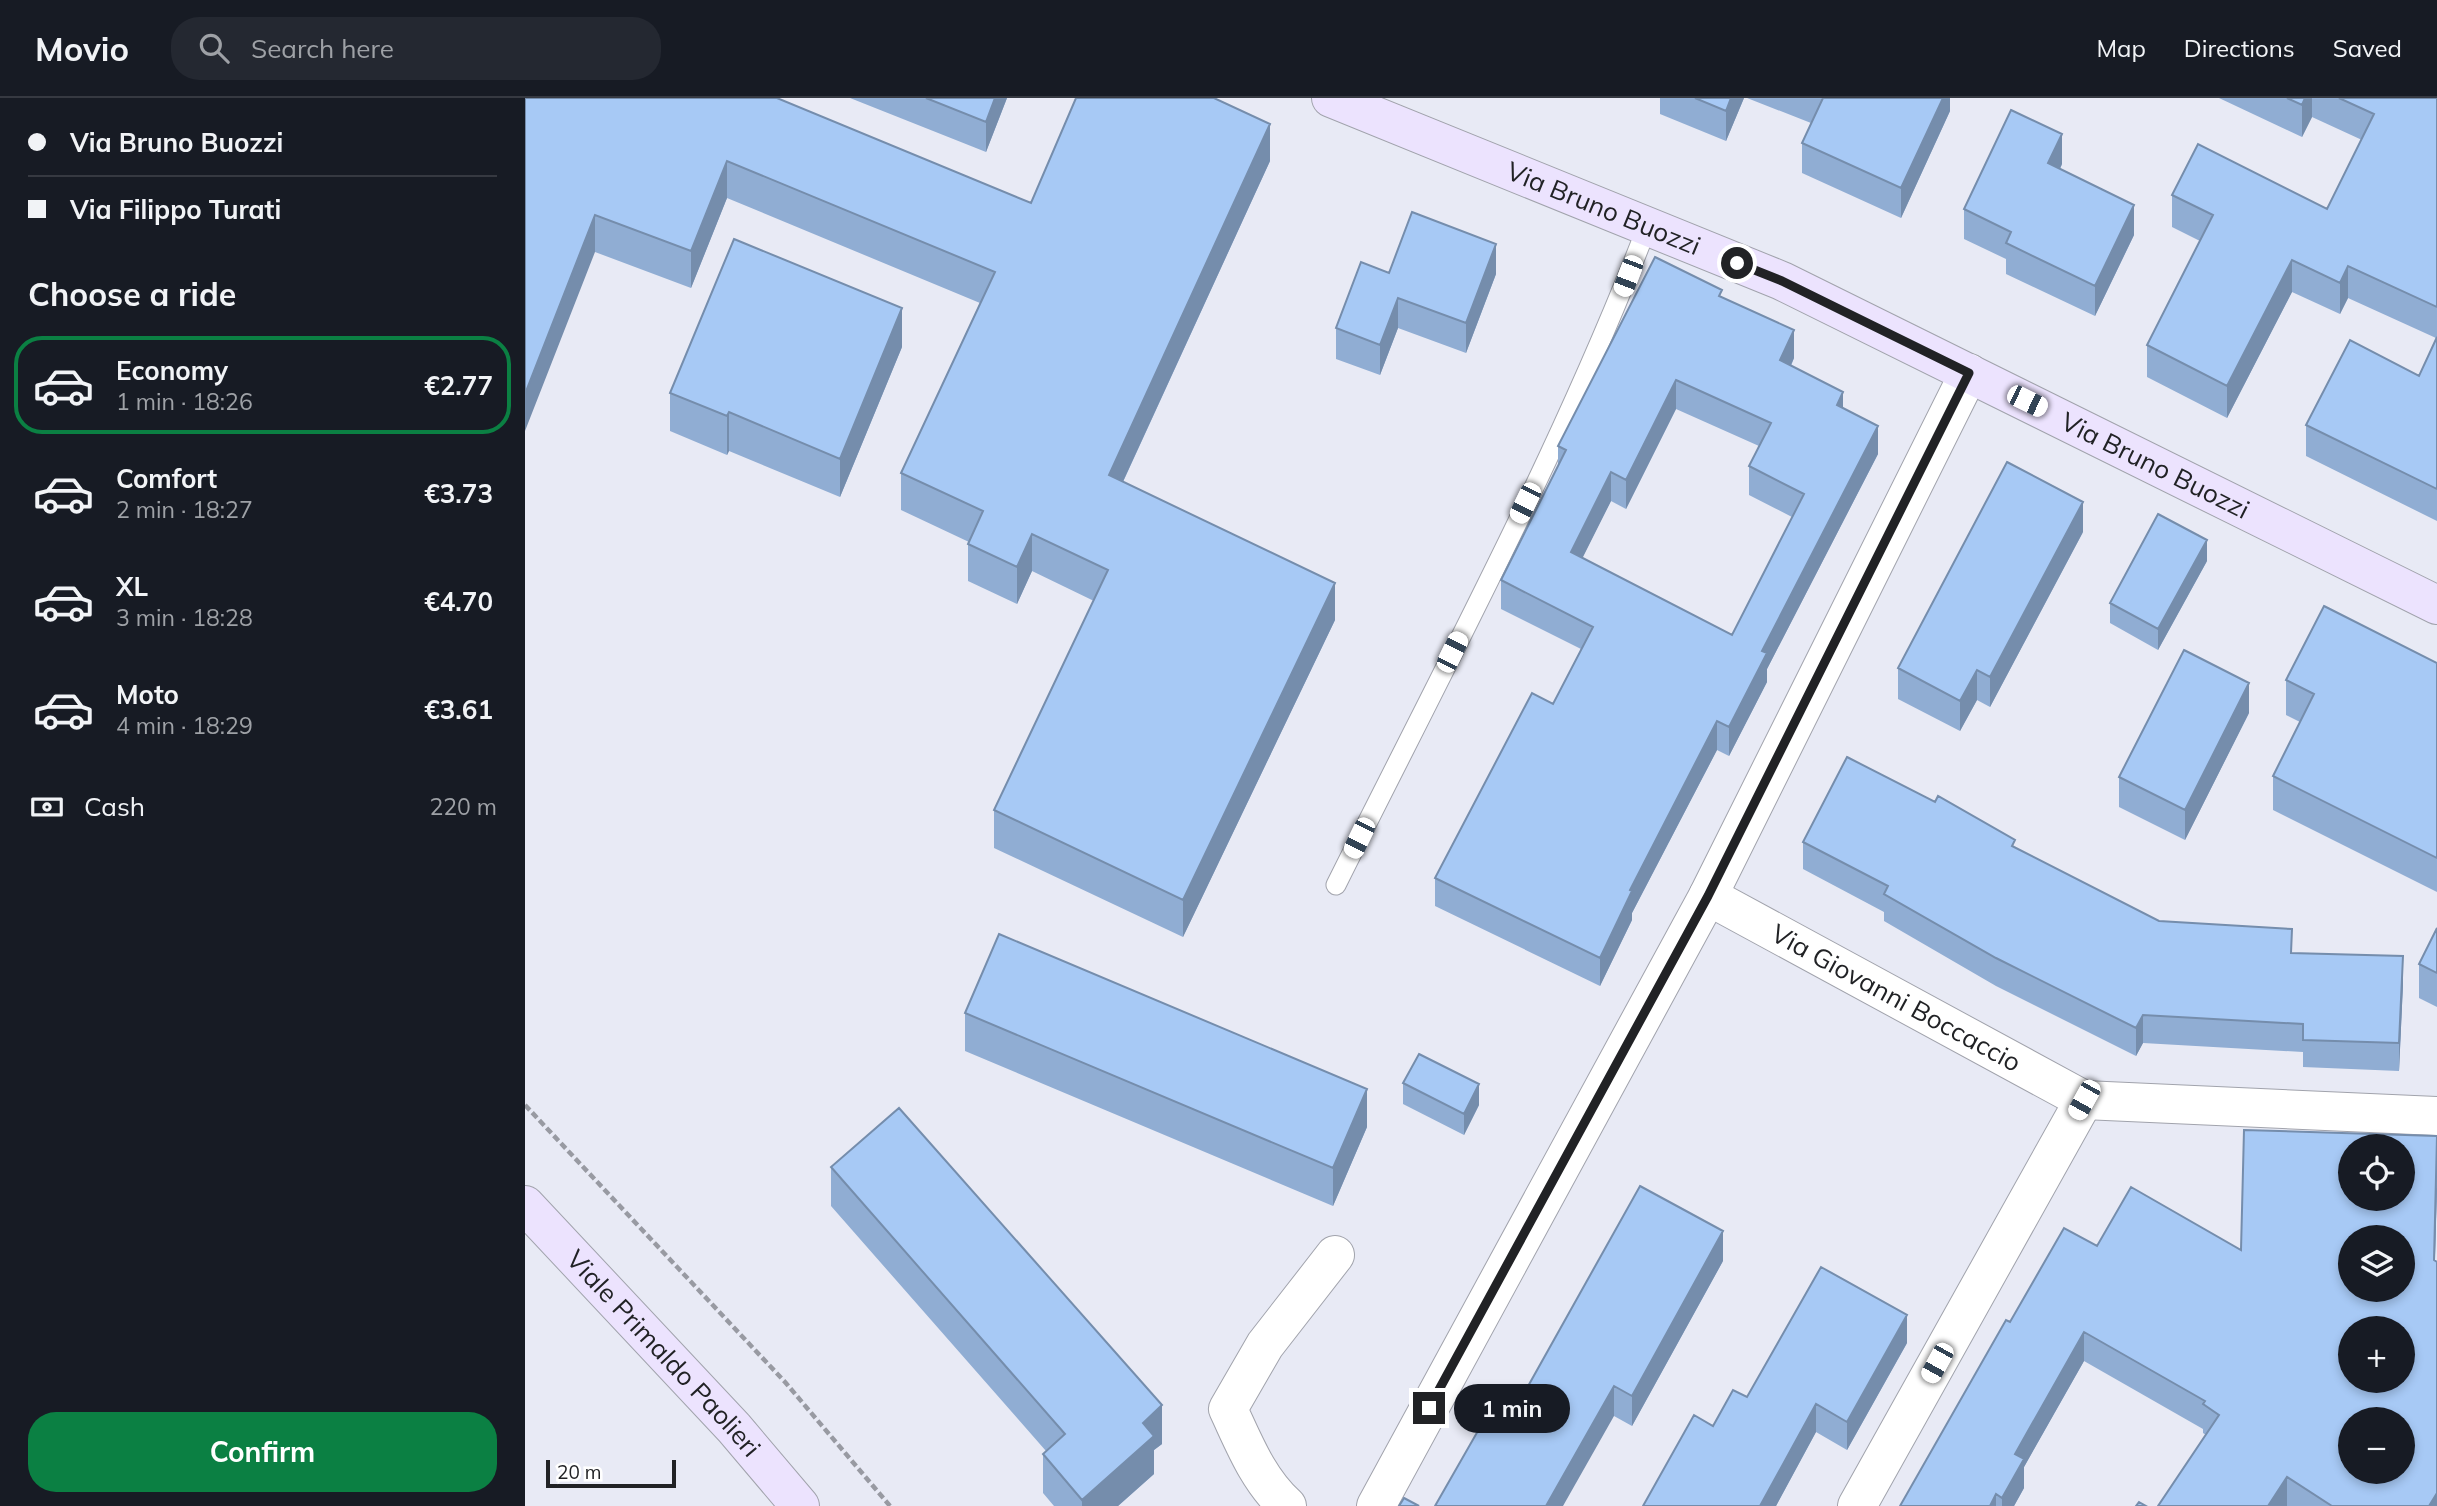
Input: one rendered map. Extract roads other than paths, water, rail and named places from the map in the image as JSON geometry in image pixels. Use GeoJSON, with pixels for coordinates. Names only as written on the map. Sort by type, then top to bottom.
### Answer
{"type":"FeatureCollection","features":[{"type":"Feature","properties":{"kind":"street","name":"Via Bruno Buozzi"},"geometry":{"type":"LineString","coordinates":[[1331,98],[1782,281],[2437,606]]}},
{"type":"Feature","properties":{"kind":"street"},"geometry":{"type":"LineString","coordinates":[[1376,1506],[1708,896],[1969,373]]}},
{"type":"Feature","properties":{"kind":"street","name":"Via Giovanni Boccaccio"},"geometry":{"type":"LineString","coordinates":[[1708,896],[2084,1100],[2437,1116]]}},
{"type":"Feature","properties":{"kind":"street"},"geometry":{"type":"LineString","coordinates":[[1857,1506],[2084,1100]]}},
{"type":"Feature","properties":{"kind":"street","name":"Viale Primaldo Paolieri"},"geometry":{"type":"LineString","coordinates":[[525,1205],[734,1428],[800,1506]]}},
{"type":"Feature","properties":{"kind":"street"},"geometry":{"type":"LineString","coordinates":[[1287,1506],[1272,1493],[1255,1466],[1228,1409],[1265,1345],[1335,1255]]}},
{"type":"Feature","properties":{"kind":"lane"},"geometry":{"type":"LineString","coordinates":[[1336,885],[1562,428],[1609,326],[1647,227]]}}]}
